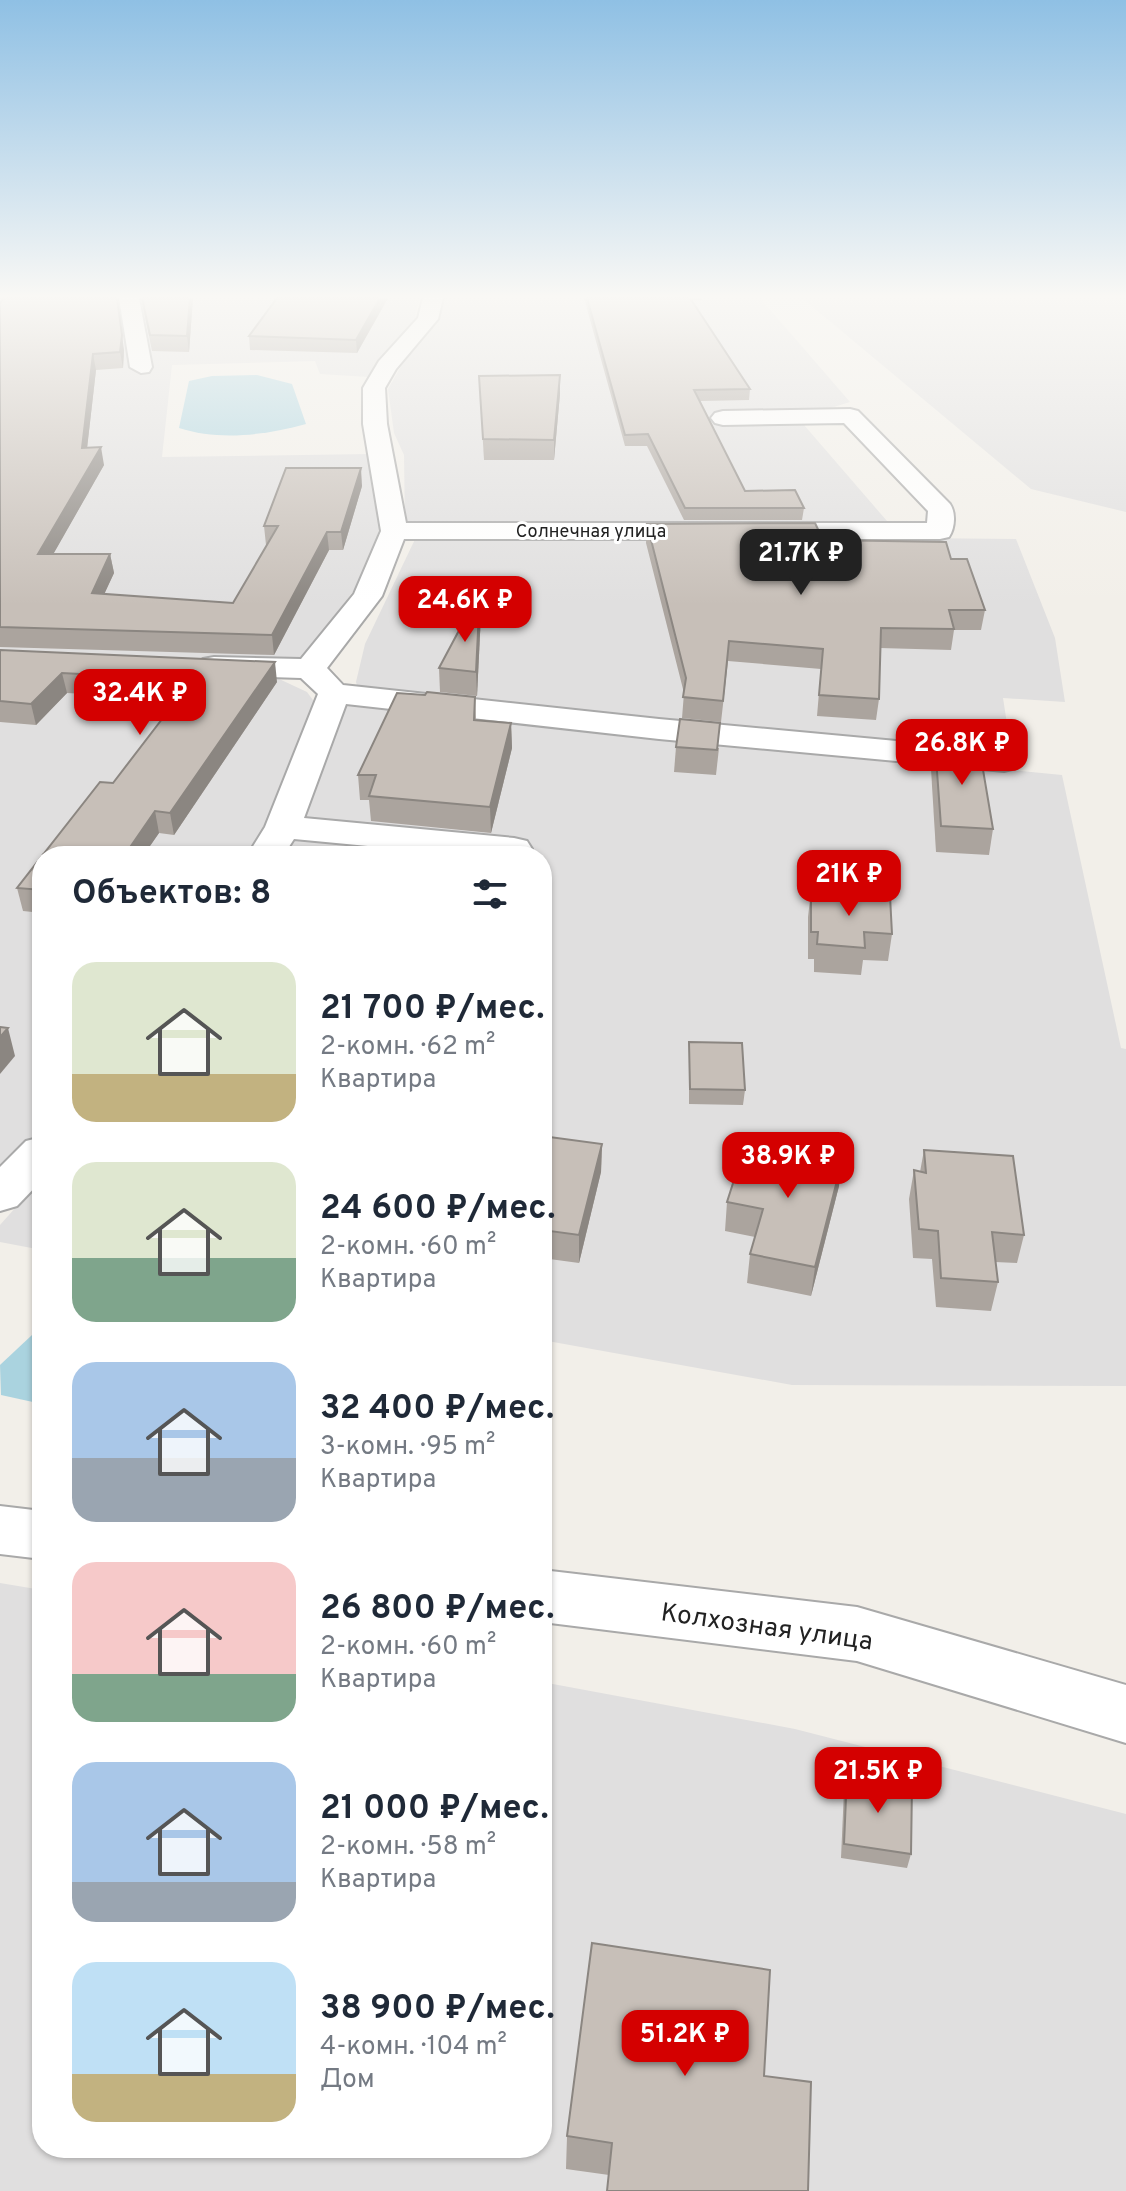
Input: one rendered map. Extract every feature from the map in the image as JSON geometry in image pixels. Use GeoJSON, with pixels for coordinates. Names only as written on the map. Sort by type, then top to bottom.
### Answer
{"type":"FeatureCollection","features":[{"type":"Feature","properties":{"kind":"street"},"geometry":{"type":"LineString","coordinates":[[310,669],[368,596],[394,531],[375,424],[374,400]]}},
{"type":"Feature","properties":{"kind":"street","name":"Солнечная улица"},"geometry":{"type":"LineString","coordinates":[[394,531],[940,531],[941,510],[850,416],[723,418]]}},
{"type":"Feature","properties":{"kind":"street"},"geometry":{"type":"LineString","coordinates":[[186,665],[310,669],[334,693],[674,731],[1004,761]]}},
{"type":"Feature","properties":{"kind":"street"},"geometry":{"type":"LineString","coordinates":[[334,693],[274,842],[411,846]]}},
{"type":"Feature","properties":{"kind":"street"},"geometry":{"type":"LineString","coordinates":[[0,1195],[32,1162]]}},
{"type":"Feature","properties":{"kind":"street"},"geometry":{"type":"LineString","coordinates":[[0,1530],[32,1534]]}},
{"type":"Feature","properties":{"kind":"street","name":"Колхозная улица"},"geometry":{"type":"LineString","coordinates":[[552,1597],[857,1634],[1126,1714]]}},
{"type":"Feature","properties":{"kind":"shaded area"},"geometry":{"type":"Polygon","coordinates":[[[0,400],[168,400],[162,457],[369,454],[386,504],[367,573],[299,663],[0,652],[0,400]]]}},
{"type":"Feature","properties":{"kind":"shaded area"},"geometry":{"type":"Polygon","coordinates":[[[390,400],[848,400],[798,418],[893,528],[405,526],[404,455],[394,433],[390,400]]]}},
{"type":"Feature","properties":{"kind":"shaded area"},"geometry":{"type":"Polygon","coordinates":[[[925,400],[1126,400],[1126,512],[1031,489],[925,400]]]}},
{"type":"Feature","properties":{"kind":"shaded area"},"geometry":{"type":"Polygon","coordinates":[[[418,533],[1016,539],[1055,638],[1065,702],[1003,698],[1012,756],[358,689],[356,682],[365,644],[418,533]]]}},
{"type":"Feature","properties":{"kind":"shaded area"},"geometry":{"type":"Polygon","coordinates":[[[0,660],[69,661],[277,678],[307,692],[318,707],[267,822],[253,846],[32,846],[32,1139],[0,1173],[0,660]]]}},
{"type":"Feature","properties":{"kind":"shaded area"},"geometry":{"type":"Polygon","coordinates":[[[342,704],[1062,775],[1121,1048],[1126,1049],[1126,1386],[792,1385],[552,1342],[552,846],[278,846],[342,704]]]}},
{"type":"Feature","properties":{"kind":"shaded area"},"geometry":{"type":"Polygon","coordinates":[[[32,1189],[32,1248],[0,1242],[0,1225],[32,1189]]]}},
{"type":"Feature","properties":{"kind":"shaded area"},"geometry":{"type":"Polygon","coordinates":[[[0,1583],[32,1588],[32,2158],[552,2158],[552,1684],[795,1729],[1126,1814],[1126,2191],[0,2191],[0,1583]]]}},
{"type":"Feature","properties":{"kind":"water"},"geometry":{"type":"Polygon","coordinates":[[[185,400],[298,400],[306,424],[243,435],[210,434],[179,428],[185,400]]]}},
{"type":"Feature","properties":{"kind":"water"},"geometry":{"type":"Polygon","coordinates":[[[32,1335],[32,1402],[1,1395],[0,1365],[32,1335]]]}},
{"type":"Feature","properties":{"kind":"building"},"geometry":{"type":"Polygon","coordinates":[[[0,400],[88,400],[82,448],[101,447],[38,554],[110,554],[92,593],[233,603],[278,526],[264,526],[286,468],[361,468],[341,532],[327,532],[272,635],[0,627],[0,400]]]}},
{"type":"Feature","properties":{"kind":"building"},"geometry":{"type":"Polygon","coordinates":[[[481,400],[558,400],[554,440],[483,439],[481,400]]]}},
{"type":"Feature","properties":{"kind":"building"},"geometry":{"type":"Polygon","coordinates":[[[615,400],[699,400],[745,491],[795,490],[804,508],[685,508],[648,434],[625,435],[615,400]]]}},
{"type":"Feature","properties":{"kind":"building"},"geometry":{"type":"Polygon","coordinates":[[[815,523],[823,540],[946,542],[951,559],[967,559],[985,610],[949,610],[954,629],[881,628],[879,699],[819,695],[823,649],[729,641],[723,701],[683,697],[686,678],[647,524],[815,523]]]}},
{"type":"Feature","properties":{"kind":"building"},"geometry":{"type":"Polygon","coordinates":[[[480,591],[476,672],[439,668],[480,591]]]}},
{"type":"Feature","properties":{"kind":"building"},"geometry":{"type":"Polygon","coordinates":[[[0,650],[275,662],[170,813],[155,811],[131,846],[50,846],[100,782],[113,783],[192,680],[62,673],[31,704],[0,701],[0,650]]]}},
{"type":"Feature","properties":{"kind":"building"},"geometry":{"type":"Polygon","coordinates":[[[427,692],[475,697],[474,720],[511,723],[490,807],[369,796],[376,775],[358,775],[397,693],[425,695],[427,692]]]}},
{"type":"Feature","properties":{"kind":"building"},"geometry":{"type":"Polygon","coordinates":[[[680,719],[720,723],[717,750],[676,747],[680,719]]]}},
{"type":"Feature","properties":{"kind":"building"},"geometry":{"type":"Polygon","coordinates":[[[935,744],[979,746],[993,829],[941,826],[935,744]]]}},
{"type":"Feature","properties":{"kind":"building"},"geometry":{"type":"Polygon","coordinates":[[[32,869],[32,889],[17,888],[32,869]]]}},
{"type":"Feature","properties":{"kind":"building"},"geometry":{"type":"Polygon","coordinates":[[[811,891],[890,896],[892,934],[864,932],[865,948],[817,944],[818,932],[811,932],[811,891]]]}},
{"type":"Feature","properties":{"kind":"building"},"geometry":{"type":"Polygon","coordinates":[[[689,1042],[742,1043],[745,1090],[690,1089],[689,1042]]]}},
{"type":"Feature","properties":{"kind":"building"},"geometry":{"type":"Polygon","coordinates":[[[552,1137],[602,1144],[579,1235],[552,1231],[552,1137]]]}},
{"type":"Feature","properties":{"kind":"building"},"geometry":{"type":"Polygon","coordinates":[[[768,1143],[843,1157],[815,1267],[750,1254],[763,1209],[727,1202],[742,1155],[763,1158],[768,1143]]]}},
{"type":"Feature","properties":{"kind":"building"},"geometry":{"type":"Polygon","coordinates":[[[924,1150],[1013,1156],[1024,1235],[992,1232],[998,1282],[941,1278],[938,1231],[919,1229],[914,1170],[926,1173],[924,1150]]]}},
{"type":"Feature","properties":{"kind":"building"},"geometry":{"type":"Polygon","coordinates":[[[847,1775],[912,1785],[911,1854],[844,1844],[847,1775]]]}},
{"type":"Feature","properties":{"kind":"building"},"geometry":{"type":"Polygon","coordinates":[[[592,1943],[770,1970],[764,2076],[811,2082],[808,2191],[607,2191],[612,2143],[567,2136],[592,1943]]]}}]}
